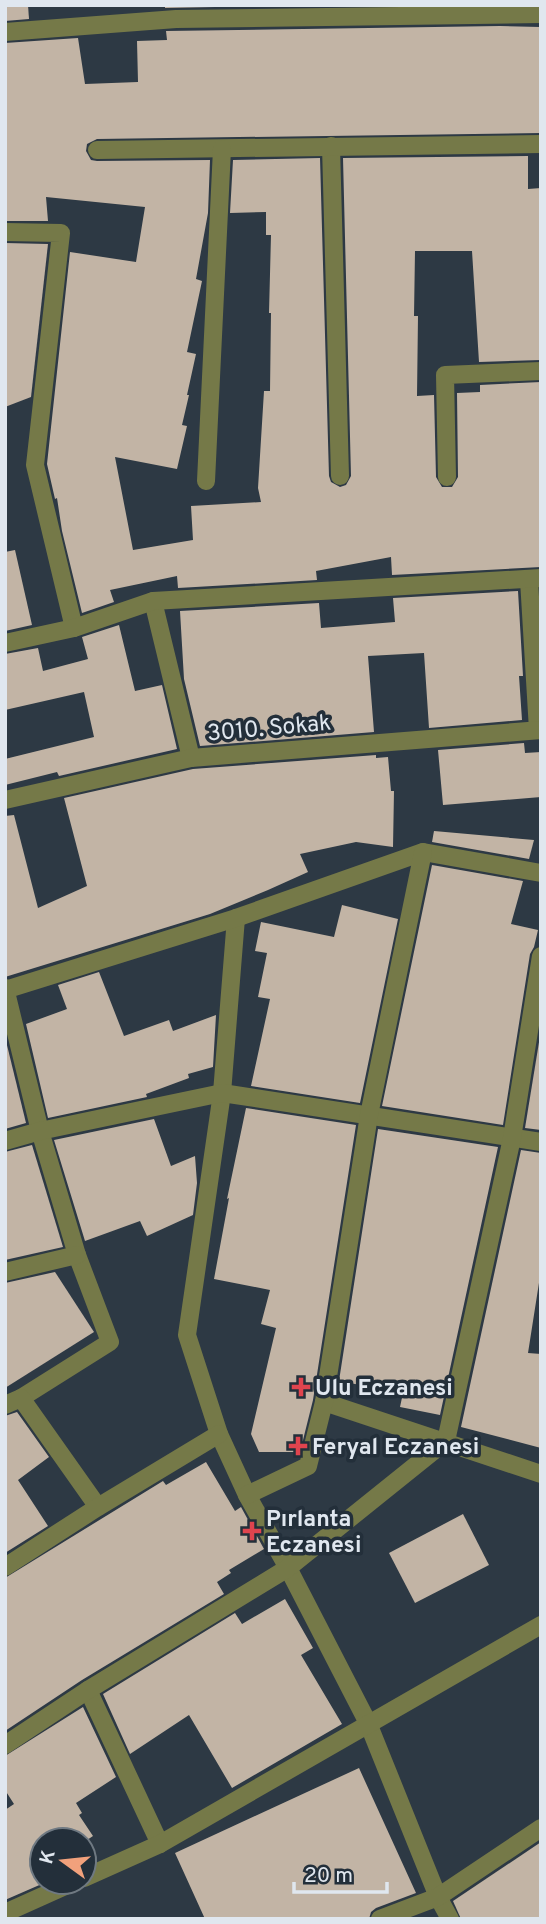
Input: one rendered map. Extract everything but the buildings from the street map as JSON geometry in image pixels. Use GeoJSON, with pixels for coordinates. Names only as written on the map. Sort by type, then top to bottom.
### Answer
{"type":"FeatureCollection","features":[{"type":"Feature","properties":{"kind":"street"},"geometry":{"type":"LineString","coordinates":[[5,33],[176,19],[541,15]]}},
{"type":"Feature","properties":{"kind":"street"},"geometry":{"type":"LineString","coordinates":[[97,149],[541,144]]}},
{"type":"Feature","properties":{"kind":"street"},"geometry":{"type":"LineString","coordinates":[[331,146],[340,476]]}},
{"type":"Feature","properties":{"kind":"street"},"geometry":{"type":"LineString","coordinates":[[206,481],[222,149]]}},
{"type":"Feature","properties":{"kind":"street"},"geometry":{"type":"LineString","coordinates":[[5,232],[61,233],[34,466],[74,628]]}},
{"type":"Feature","properties":{"kind":"street"},"geometry":{"type":"LineString","coordinates":[[447,477],[445,375],[541,371]]}},
{"type":"Feature","properties":{"kind":"street"},"geometry":{"type":"LineString","coordinates":[[5,643],[74,628],[153,601],[535,579],[539,730]]}},
{"type":"Feature","properties":{"kind":"street"},"geometry":{"type":"LineString","coordinates":[[153,601],[191,758]]}},
{"type":"Feature","properties":{"kind":"street","name":"3010. Sokak"},"geometry":{"type":"LineString","coordinates":[[5,800],[191,758],[539,730]]}},
{"type":"Feature","properties":{"kind":"street"},"geometry":{"type":"LineString","coordinates":[[247,1495],[308,1466],[324,1402],[369,1115],[422,852]]}},
{"type":"Feature","properties":{"kind":"street"},"geometry":{"type":"LineString","coordinates":[[98,1507],[13,1402],[110,1342],[77,1255],[40,1131],[5,989],[236,918],[422,852],[541,873]]}},
{"type":"Feature","properties":{"kind":"street"},"geometry":{"type":"LineString","coordinates":[[236,918],[222,1093],[187,1335],[219,1434],[247,1495],[368,1723],[438,1896],[450,1919]]}},
{"type":"Feature","properties":{"kind":"street"},"geometry":{"type":"LineString","coordinates":[[5,1745],[88,1690],[288,1568],[446,1441],[512,1138],[541,957]]}},
{"type":"Feature","properties":{"kind":"street"},"geometry":{"type":"LineString","coordinates":[[5,1141],[40,1131],[222,1093],[541,1142]]}},
{"type":"Feature","properties":{"kind":"street"},"geometry":{"type":"LineString","coordinates":[[5,1272],[77,1255]]}},
{"type":"Feature","properties":{"kind":"street"},"geometry":{"type":"LineString","coordinates":[[324,1402],[541,1474]]}},
{"type":"Feature","properties":{"kind":"street"},"geometry":{"type":"LineString","coordinates":[[5,1567],[219,1434]]}},
{"type":"Feature","properties":{"kind":"street"},"geometry":{"type":"LineString","coordinates":[[98,1872],[160,1844],[541,1625]]}},
{"type":"Feature","properties":{"kind":"street"},"geometry":{"type":"LineString","coordinates":[[88,1690],[160,1844]]}},
{"type":"Feature","properties":{"kind":"street"},"geometry":{"type":"LineString","coordinates":[[380,1919],[438,1896],[541,1828]]}},
{"type":"Feature","properties":{"kind":"street"},"geometry":{"type":"LineString","coordinates":[[5,1913],[43,1896]]}},
{"type":"Feature","properties":{"kind":"place","name":"Ulu Eczanesi"},"geometry":{"type":"Point","coordinates":[301,1387]}},
{"type":"Feature","properties":{"kind":"place","name":"Feryal Eczanesi"},"geometry":{"type":"Point","coordinates":[298,1446]}},
{"type":"Feature","properties":{"kind":"place","name":"Pırlanta Eczanesi"},"geometry":{"type":"Point","coordinates":[252,1531]}}]}
